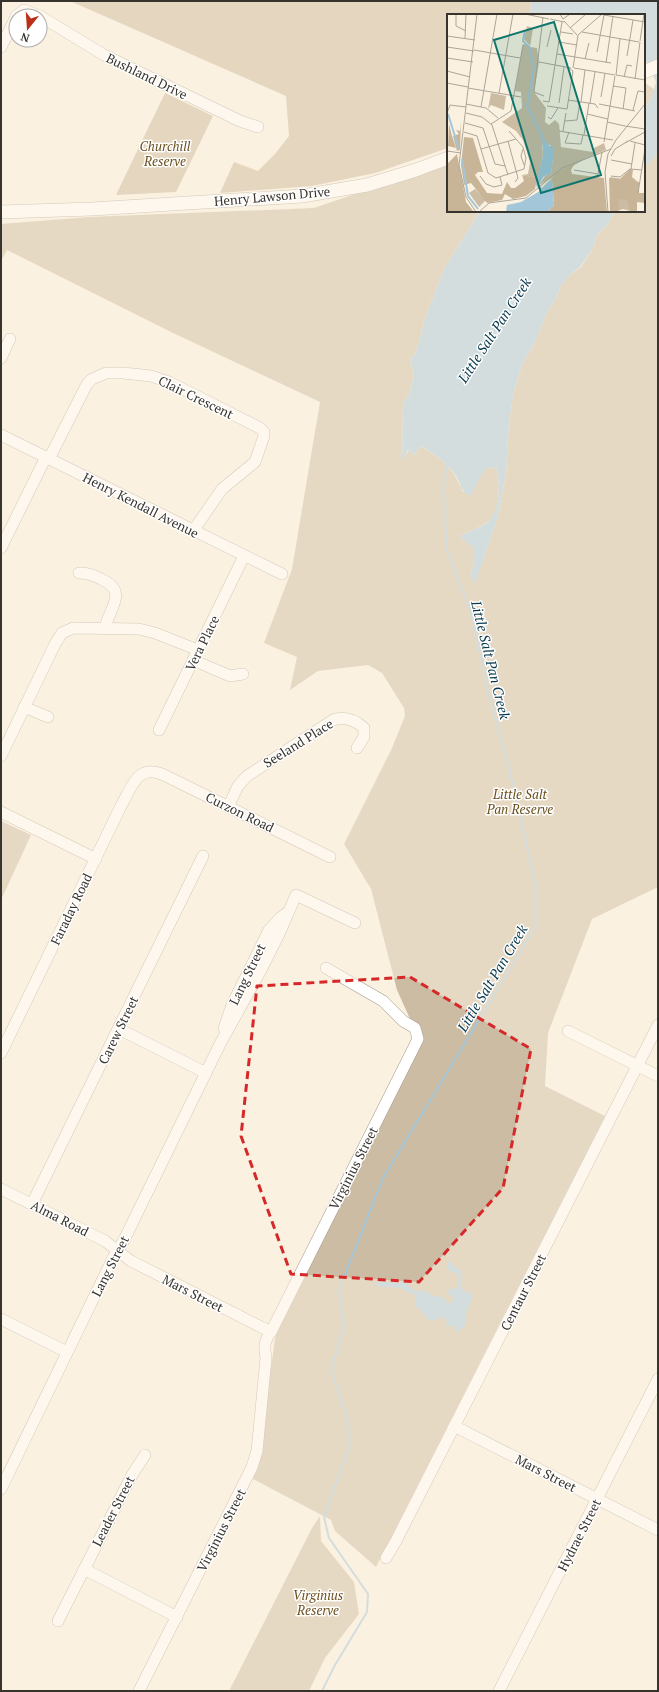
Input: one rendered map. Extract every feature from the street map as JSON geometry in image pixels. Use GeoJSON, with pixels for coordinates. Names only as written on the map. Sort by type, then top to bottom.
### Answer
{"type":"FeatureCollection","features":[{"type":"Feature","properties":{"kind":"main road"},"geometry":{"type":"LineString","coordinates":[[645,72],[658,66]]}},
{"type":"Feature","properties":{"kind":"main road","name":"Henry Lawson Drive"},"geometry":{"type":"LineString","coordinates":[[1,216],[325,193],[390,178],[447,158]]}},
{"type":"Feature","properties":{"kind":"main road","name":"Henry Lawson Drive"},"geometry":{"type":"LineString","coordinates":[[1,212],[92,209]]}},
{"type":"Feature","properties":{"kind":"street","name":"Bushland Drive"},"geometry":{"type":"LineString","coordinates":[[48,21],[104,55],[232,117],[258,127]]}},
{"type":"Feature","properties":{"kind":"street"},"geometry":{"type":"LineString","coordinates":[[1,47],[8,33]]}},
{"type":"Feature","properties":{"kind":"street"},"geometry":{"type":"LineString","coordinates":[[1,358],[10,339]]}},
{"type":"Feature","properties":{"kind":"street","name":"Clair Crescent"},"geometry":{"type":"LineString","coordinates":[[1,548],[87,384],[92,379],[106,373],[123,372],[156,377],[260,428],[264,432],[257,459],[222,489],[193,531]]}},
{"type":"Feature","properties":{"kind":"street","name":"Henry Kendall Avenue"},"geometry":{"type":"LineString","coordinates":[[1,435],[282,574]]}},
{"type":"Feature","properties":{"kind":"street","name":"Vera Place"},"geometry":{"type":"LineString","coordinates":[[159,730],[244,556]]}},
{"type":"Feature","properties":{"kind":"street"},"geometry":{"type":"LineString","coordinates":[[79,573],[92,574],[110,584],[116,590],[116,598],[105,628]]}},
{"type":"Feature","properties":{"kind":"street"},"geometry":{"type":"LineString","coordinates":[[1,756],[55,644],[62,633],[73,628],[146,630],[196,655],[230,676],[243,674]]}},
{"type":"Feature","properties":{"kind":"street"},"geometry":{"type":"LineString","coordinates":[[24,707],[48,716]]}},
{"type":"Feature","properties":{"kind":"street","name":"Seeland Place"},"geometry":{"type":"LineString","coordinates":[[228,807],[238,786],[250,774],[332,720],[348,719],[364,728],[364,736],[357,748]]}},
{"type":"Feature","properties":{"kind":"street","name":"Curzon Road"},"geometry":{"type":"LineString","coordinates":[[148,771],[153,771],[164,775],[330,857]]}},
{"type":"Feature","properties":{"kind":"street","name":"Faraday Road"},"geometry":{"type":"LineString","coordinates":[[1,1053],[135,780],[139,775],[148,771]]}},
{"type":"Feature","properties":{"kind":"street"},"geometry":{"type":"LineString","coordinates":[[1,812],[96,859]]}},
{"type":"Feature","properties":{"kind":"street","name":"Carew Street"},"geometry":{"type":"LineString","coordinates":[[32,1204],[203,856]]}},
{"type":"Feature","properties":{"kind":"street","name":"Lang Street"},"geometry":{"type":"LineString","coordinates":[[1,1489],[5,1469],[67,1352],[220,1044],[261,970],[296,895],[355,923]]}},
{"type":"Feature","properties":{"kind":"street","name":"Virginius Street"},"geometry":{"type":"LineString","coordinates":[[139,1691],[252,1467],[258,1442],[266,1358],[270,1351],[271,1332],[418,1039],[415,1028],[404,1021],[380,998],[326,968]]}},
{"type":"Feature","properties":{"kind":"street","name":"Centaur Street"},"geometry":{"type":"LineString","coordinates":[[386,1558],[658,1025]]}},
{"type":"Feature","properties":{"kind":"street"},"geometry":{"type":"LineString","coordinates":[[119,1028],[206,1072]]}},
{"type":"Feature","properties":{"kind":"street"},"geometry":{"type":"LineString","coordinates":[[568,1031],[658,1076]]}},
{"type":"Feature","properties":{"kind":"street","name":"Alma Road"},"geometry":{"type":"LineString","coordinates":[[1,1189],[105,1241],[118,1251]]}},
{"type":"Feature","properties":{"kind":"street","name":"Mars Street"},"geometry":{"type":"LineString","coordinates":[[118,1251],[131,1261],[271,1332]]}},
{"type":"Feature","properties":{"kind":"street"},"geometry":{"type":"LineString","coordinates":[[1,1319],[67,1352]]}},
{"type":"Feature","properties":{"kind":"street","name":"Hydrae Street"},"geometry":{"type":"LineString","coordinates":[[499,1691],[658,1378]]}},
{"type":"Feature","properties":{"kind":"street","name":"Mars Street"},"geometry":{"type":"LineString","coordinates":[[454,1426],[658,1530]]}},
{"type":"Feature","properties":{"kind":"street","name":"Leader Street"},"geometry":{"type":"LineString","coordinates":[[58,1621],[132,1475],[145,1455]]}},
{"type":"Feature","properties":{"kind":"street"},"geometry":{"type":"LineString","coordinates":[[84,1569],[177,1617]]}},
{"type":"Feature","properties":{"kind":"highlighted area"},"geometry":{"type":"Polygon","coordinates":[[[410,977],[531,1049],[503,1188],[419,1282],[291,1274],[241,1136],[257,986],[410,977]]]}},
{"type":"Feature","properties":{"kind":"green space"},"geometry":{"type":"Polygon","coordinates":[[[70,1],[531,1],[530,14],[447,14],[447,148],[375,173],[312,186],[220,193],[234,162],[258,171],[275,154],[289,136],[286,96],[70,1]]]}},
{"type":"Feature","properties":{"kind":"green space"},"geometry":{"type":"Polygon","coordinates":[[[645,83],[655,90],[645,108],[645,83]]]}},
{"type":"Feature","properties":{"kind":"green space","name":"Churchill Reserve"},"geometry":{"type":"Polygon","coordinates":[[[165,93],[213,116],[176,192],[116,195],[165,93]]]}},
{"type":"Feature","properties":{"kind":"green space","name":"Little Salt Pan Reserve"},"geometry":{"type":"Polygon","coordinates":[[[658,151],[658,887],[592,919],[548,1033],[545,1086],[605,1116],[376,1567],[335,1531],[331,1520],[253,1479],[257,1468],[276,1332],[420,1041],[397,990],[371,889],[344,844],[392,748],[405,716],[404,708],[382,673],[368,665],[318,671],[290,690],[297,657],[264,643],[292,569],[320,402],[171,332],[7,250],[1,261],[1,224],[89,217],[314,208],[447,162],[447,212],[479,212],[444,269],[426,316],[416,352],[410,360],[414,375],[409,395],[403,403],[402,460],[409,450],[414,455],[421,446],[446,464],[455,476],[463,492],[485,469],[496,467],[499,488],[498,502],[493,515],[487,523],[460,536],[474,549],[474,563],[470,575],[475,583],[497,520],[506,473],[509,422],[514,391],[522,365],[535,342],[547,312],[557,297],[560,287],[571,274],[581,267],[593,248],[597,235],[608,224],[614,212],[645,212],[645,166],[653,159],[658,151]]]}},
{"type":"Feature","properties":{"kind":"green space"},"geometry":{"type":"Polygon","coordinates":[[[1,821],[31,835],[1,900],[1,821]]]}},
{"type":"Feature","properties":{"kind":"green space","name":"Virginius Reserve"},"geometry":{"type":"Polygon","coordinates":[[[320,1516],[321,1541],[354,1582],[359,1614],[325,1658],[309,1691],[229,1691],[312,1528],[320,1516]]]}},
{"type":"Feature","properties":{"kind":"water"},"geometry":{"type":"Polygon","coordinates":[[[531,1],[658,1],[658,151],[653,159],[645,166],[645,108],[651,99],[656,82],[645,59],[645,14],[530,14],[531,1]]]}},
{"type":"Feature","properties":{"kind":"water"},"geometry":{"type":"Polygon","coordinates":[[[479,212],[614,212],[608,224],[597,235],[593,248],[580,267],[571,274],[560,287],[557,297],[547,312],[535,342],[522,365],[514,391],[509,422],[506,473],[497,520],[475,584],[470,575],[474,563],[474,549],[460,536],[488,522],[492,516],[497,503],[499,488],[496,467],[485,469],[470,496],[462,489],[458,479],[448,467],[436,456],[421,446],[414,455],[408,450],[402,461],[403,403],[409,395],[414,375],[410,360],[416,352],[426,316],[444,269],[479,212]]]}},
{"type":"Feature","properties":{"kind":"water"},"geometry":{"type":"Polygon","coordinates":[[[447,1261],[450,1261],[453,1266],[462,1271],[461,1285],[463,1291],[472,1293],[466,1315],[466,1325],[458,1332],[455,1331],[455,1327],[446,1325],[447,1321],[444,1318],[428,1320],[416,1306],[415,1295],[400,1288],[381,1287],[376,1285],[379,1281],[397,1283],[405,1281],[414,1290],[427,1291],[431,1295],[445,1298],[447,1303],[451,1303],[454,1297],[448,1294],[449,1288],[452,1288],[453,1290],[458,1288],[459,1277],[456,1273],[449,1271],[447,1261]]]}},
{"type":"Feature","properties":{"kind":"waterway","name":"Little Salt Pan Creek"},"geometry":{"type":"LineString","coordinates":[[322,1691],[335,1665],[367,1612],[368,1594],[329,1538],[324,1517],[349,1448],[347,1418],[331,1369],[344,1327],[339,1290],[383,1178],[536,926],[535,883],[510,772],[486,683],[472,616],[447,550],[443,489],[447,464]]}}]}
